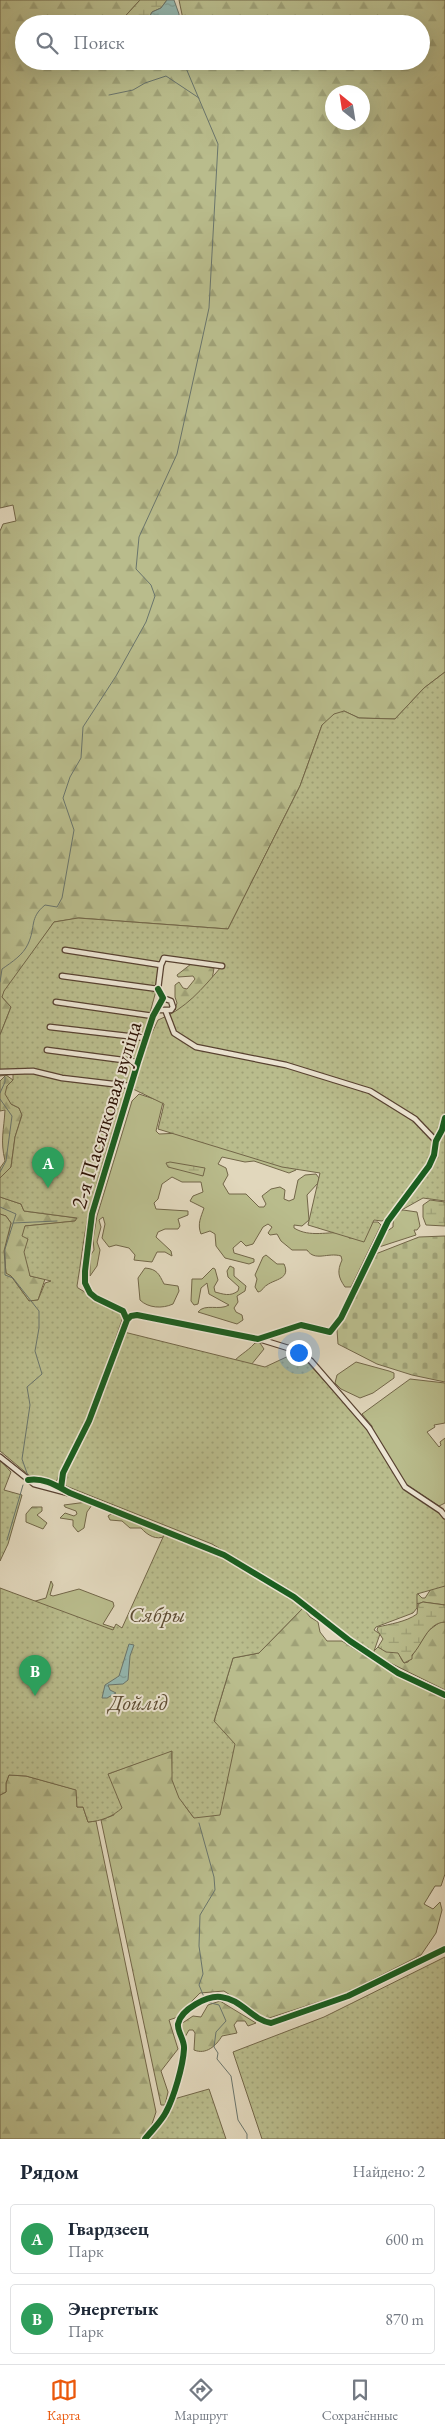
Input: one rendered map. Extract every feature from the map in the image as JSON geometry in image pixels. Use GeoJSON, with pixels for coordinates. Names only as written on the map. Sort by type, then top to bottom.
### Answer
{"type":"FeatureCollection","features":[{"type":"Feature","properties":{"kind":"street"},"geometry":{"type":"LineString","coordinates":[[64,950],[160,965]]}},
{"type":"Feature","properties":{"kind":"street"},"geometry":{"type":"LineString","coordinates":[[62,976],[158,989],[160,965],[164,958],[222,966]]}},
{"type":"Feature","properties":{"kind":"street","name":"2-я Пасялковая вуліца"},"geometry":{"type":"LineString","coordinates":[[158,989],[162,998],[145,1038],[92,1214],[86,1287],[96,1298],[123,1311],[258,1339],[298,1351],[311,1362],[369,1428],[405,1487],[441,1511],[445,1516]]}},
{"type":"Feature","properties":{"kind":"street"},"geometry":{"type":"LineString","coordinates":[[157,1010],[166,1012],[171,1010],[172,1004],[168,999],[162,998]]}},
{"type":"Feature","properties":{"kind":"street"},"geometry":{"type":"LineString","coordinates":[[56,1002],[153,1016]]}},
{"type":"Feature","properties":{"kind":"street"},"geometry":{"type":"LineString","coordinates":[[166,1012],[174,1033],[196,1047],[286,1064],[370,1091],[415,1119],[436,1141]]}},
{"type":"Feature","properties":{"kind":"street"},"geometry":{"type":"LineString","coordinates":[[50,1026],[145,1038]]}},
{"type":"Feature","properties":{"kind":"street"},"geometry":{"type":"LineString","coordinates":[[47,1050],[138,1062]]}},
{"type":"Feature","properties":{"kind":"street"},"geometry":{"type":"LineString","coordinates":[[0,1072],[33,1072],[62,1078],[130,1086]]}},
{"type":"Feature","properties":{"kind":"street"},"geometry":{"type":"LineString","coordinates":[[258,1339],[301,1325],[330,1332],[335,1328],[388,1221],[429,1166],[445,1118]]}},
{"type":"Feature","properties":{"kind":"street"},"geometry":{"type":"LineString","coordinates":[[123,1311],[127,1320]]}},
{"type":"Feature","properties":{"kind":"street"},"geometry":{"type":"LineString","coordinates":[[60,1490],[63,1472],[92,1415],[127,1320],[130,1316],[137,1315]]}},
{"type":"Feature","properties":{"kind":"street"},"geometry":{"type":"LineString","coordinates":[[0,1457],[28,1480],[35,1478],[60,1490],[224,1555],[294,1597],[350,1641],[398,1672],[445,1695]]}},
{"type":"Feature","properties":{"kind":"street"},"geometry":{"type":"LineString","coordinates":[[145,2139],[166,2112],[184,2050],[178,2024],[182,2015],[194,2006],[204,2000],[220,1996],[230,1999],[262,2021],[271,2023],[348,1996],[445,1949]]}},
{"type":"Feature","properties":{"kind":"green space"},"geometry":{"type":"Polygon","coordinates":[[[0,0],[140,0],[126,15],[15,15],[15,70],[430,70],[430,15],[182,15],[179,0],[445,0],[445,672],[424,688],[395,719],[359,718],[344,711],[322,725],[300,786],[228,929],[79,918],[54,922],[2,997],[11,1007],[0,1035],[0,531],[3,524],[16,521],[13,505],[0,508],[0,0]]]}},
{"type":"Feature","properties":{"kind":"green space"},"geometry":{"type":"Polygon","coordinates":[[[140,0],[167,0],[161,8],[152,12],[150,15],[126,15],[140,0]]]}},
{"type":"Feature","properties":{"kind":"green space"},"geometry":{"type":"Polygon","coordinates":[[[445,672],[445,1201],[423,1198],[382,1221],[374,1220],[364,1242],[308,1225],[320,1173],[282,1167],[158,1129],[164,1104],[131,1088],[141,1056],[158,1020],[185,1004],[200,991],[221,967],[163,960],[147,1025],[106,1153],[88,1217],[77,1286],[119,1312],[123,1317],[87,1421],[56,1482],[30,1476],[0,1451],[0,1214],[6,1216],[11,1223],[4,1251],[6,1273],[11,1276],[29,1301],[38,1300],[45,1283],[51,1281],[30,1276],[24,1252],[28,1239],[22,1236],[25,1226],[75,1221],[77,1218],[24,1211],[21,1204],[0,1197],[0,1178],[11,1167],[15,1137],[22,1115],[19,1108],[11,1104],[5,1094],[7,1086],[13,1080],[13,1074],[0,1076],[0,1035],[11,1007],[2,997],[4,991],[54,922],[78,918],[228,929],[300,786],[322,725],[334,714],[344,711],[359,718],[395,719],[424,688],[445,672]]]}},
{"type":"Feature","properties":{"kind":"green space"},"geometry":{"type":"Polygon","coordinates":[[[191,964],[214,968],[212,980],[180,1014],[175,1009],[177,1003],[175,985],[179,982],[183,988],[187,989],[195,979],[193,976],[178,977],[177,975],[191,964]]]}},
{"type":"Feature","properties":{"kind":"green space"},"geometry":{"type":"Polygon","coordinates":[[[6,1075],[13,1080],[7,1086],[11,1104],[19,1108],[22,1115],[15,1137],[11,1167],[0,1178],[0,1168],[5,1161],[3,1141],[5,1110],[0,1111],[0,1081],[6,1075]]]}},
{"type":"Feature","properties":{"kind":"green space"},"geometry":{"type":"Polygon","coordinates":[[[139,1094],[163,1102],[156,1131],[159,1134],[181,1133],[296,1166],[296,1170],[289,1173],[254,1161],[245,1162],[222,1157],[218,1164],[226,1168],[228,1175],[223,1184],[229,1194],[246,1194],[259,1207],[264,1207],[266,1204],[262,1196],[271,1189],[280,1187],[285,1190],[284,1199],[289,1201],[294,1199],[298,1180],[305,1175],[316,1174],[319,1178],[318,1183],[307,1195],[309,1220],[302,1226],[294,1225],[294,1228],[306,1233],[346,1233],[349,1238],[363,1238],[373,1222],[378,1222],[381,1225],[351,1287],[345,1287],[340,1277],[341,1256],[318,1256],[310,1254],[307,1250],[292,1250],[281,1241],[277,1234],[270,1235],[268,1233],[272,1227],[268,1224],[263,1227],[253,1244],[246,1246],[241,1241],[233,1248],[234,1253],[254,1259],[254,1262],[249,1264],[225,1258],[216,1246],[215,1234],[210,1231],[201,1234],[199,1224],[204,1208],[190,1201],[193,1196],[203,1192],[201,1182],[182,1182],[172,1177],[162,1184],[158,1199],[154,1203],[156,1209],[188,1211],[188,1215],[178,1219],[180,1226],[178,1229],[165,1229],[158,1232],[156,1237],[171,1251],[172,1256],[165,1252],[157,1252],[152,1262],[134,1260],[135,1255],[129,1248],[116,1245],[109,1247],[102,1238],[105,1224],[103,1217],[99,1220],[101,1227],[97,1242],[100,1250],[97,1266],[90,1276],[90,1256],[94,1250],[93,1239],[97,1216],[132,1101],[139,1094]]]}},
{"type":"Feature","properties":{"kind":"green space"},"geometry":{"type":"Polygon","coordinates":[[[170,1162],[205,1168],[203,1176],[168,1167],[166,1163],[170,1162]]]}},
{"type":"Feature","properties":{"kind":"green space"},"geometry":{"type":"Polygon","coordinates":[[[0,1197],[21,1204],[24,1211],[77,1218],[76,1221],[25,1226],[28,1239],[30,1276],[45,1279],[38,1300],[29,1301],[11,1276],[6,1274],[4,1251],[11,1223],[6,1216],[0,1214],[0,1197]]]}},
{"type":"Feature","properties":{"kind":"green space"},"geometry":{"type":"Polygon","coordinates":[[[430,1200],[445,1202],[445,1226],[426,1225],[423,1217],[423,1205],[430,1200]]]}},
{"type":"Feature","properties":{"kind":"green space"},"geometry":{"type":"Polygon","coordinates":[[[403,1210],[417,1212],[420,1226],[417,1230],[414,1230],[416,1235],[379,1247],[386,1232],[393,1227],[396,1215],[403,1210]]]}},
{"type":"Feature","properties":{"kind":"green space"},"geometry":{"type":"Polygon","coordinates":[[[445,1236],[445,1382],[412,1375],[377,1364],[338,1344],[337,1330],[373,1255],[419,1237],[445,1236]]]}},
{"type":"Feature","properties":{"kind":"green space"},"geometry":{"type":"Polygon","coordinates":[[[266,1255],[277,1264],[284,1264],[286,1269],[284,1276],[258,1292],[255,1287],[257,1279],[255,1275],[263,1257],[266,1255]]]}},
{"type":"Feature","properties":{"kind":"green space"},"geometry":{"type":"Polygon","coordinates":[[[230,1266],[234,1268],[234,1276],[246,1286],[245,1291],[237,1296],[238,1302],[234,1308],[236,1312],[242,1315],[243,1320],[237,1324],[198,1312],[208,1307],[225,1307],[229,1305],[209,1294],[207,1283],[201,1288],[198,1304],[194,1305],[191,1301],[192,1279],[202,1279],[213,1268],[218,1280],[214,1287],[215,1292],[229,1294],[238,1291],[239,1287],[228,1277],[227,1271],[230,1266]]]}},
{"type":"Feature","properties":{"kind":"green space"},"geometry":{"type":"Polygon","coordinates":[[[145,1268],[157,1273],[164,1284],[178,1286],[179,1291],[173,1304],[155,1307],[147,1305],[140,1300],[138,1278],[145,1268]]]}},
{"type":"Feature","properties":{"kind":"green space"},"geometry":{"type":"Polygon","coordinates":[[[124,1332],[265,1367],[295,1353],[308,1363],[368,1429],[404,1487],[441,1511],[445,1517],[445,1586],[417,1594],[417,1608],[413,1613],[376,1627],[374,1630],[380,1634],[373,1654],[289,1590],[212,1544],[66,1486],[67,1470],[95,1409],[124,1332]]]}},
{"type":"Feature","properties":{"kind":"green space"},"geometry":{"type":"Polygon","coordinates":[[[255,1343],[260,1343],[264,1349],[251,1365],[230,1366],[236,1359],[255,1343]]]}},
{"type":"Feature","properties":{"kind":"green space"},"geometry":{"type":"Polygon","coordinates":[[[356,1362],[394,1373],[394,1378],[373,1393],[360,1398],[341,1389],[335,1383],[337,1375],[356,1362]]]}},
{"type":"Feature","properties":{"kind":"green space"},"geometry":{"type":"Polygon","coordinates":[[[410,1379],[445,1383],[445,1423],[434,1425],[435,1427],[427,1432],[439,1447],[441,1445],[440,1442],[445,1438],[445,1503],[439,1506],[404,1483],[372,1426],[362,1414],[410,1379]]]}},
{"type":"Feature","properties":{"kind":"green space"},"geometry":{"type":"Polygon","coordinates":[[[0,1460],[11,1472],[4,1490],[22,1495],[8,1544],[0,1561],[0,1460]]]}},
{"type":"Feature","properties":{"kind":"green space"},"geometry":{"type":"Polygon","coordinates":[[[87,1502],[92,1505],[87,1512],[84,1528],[78,1532],[73,1526],[73,1520],[60,1518],[65,1513],[74,1516],[77,1514],[76,1511],[64,1505],[87,1502]]]}},
{"type":"Feature","properties":{"kind":"green space"},"geometry":{"type":"Polygon","coordinates":[[[32,1507],[42,1507],[42,1511],[37,1515],[47,1523],[43,1529],[26,1522],[26,1514],[32,1507]]]}},
{"type":"Feature","properties":{"kind":"green space"},"geometry":{"type":"Polygon","coordinates":[[[111,1514],[159,1531],[165,1536],[155,1538],[141,1528],[130,1528],[122,1521],[110,1520],[108,1516],[111,1514]]]}},
{"type":"Feature","properties":{"kind":"green space","name":"Дойлід"},"geometry":{"type":"Polygon","coordinates":[[[164,1535],[201,1548],[255,1574],[303,1608],[259,1653],[233,1658],[214,1721],[235,1744],[220,1815],[194,1818],[179,1798],[172,1780],[172,1751],[108,1774],[122,1808],[110,1816],[97,1821],[88,1822],[83,1807],[77,1807],[76,1790],[26,1776],[9,1775],[6,1783],[6,1792],[0,1795],[0,1588],[113,1630],[116,1624],[122,1628],[164,1535]]]}},
{"type":"Feature","properties":{"kind":"green space"},"geometry":{"type":"Polygon","coordinates":[[[51,1581],[53,1585],[50,1595],[53,1596],[79,1589],[113,1602],[114,1606],[103,1624],[115,1628],[114,1632],[32,1602],[46,1598],[51,1581]]]}},
{"type":"Feature","properties":{"kind":"green space"},"geometry":{"type":"Polygon","coordinates":[[[445,1584],[445,1605],[423,1602],[418,1604],[416,1602],[416,1592],[422,1598],[425,1598],[431,1589],[445,1584]]]}},
{"type":"Feature","properties":{"kind":"green space"},"geometry":{"type":"Polygon","coordinates":[[[423,1602],[445,1605],[445,1622],[439,1623],[430,1630],[412,1655],[412,1659],[404,1663],[398,1653],[386,1652],[378,1647],[383,1639],[377,1630],[378,1627],[413,1617],[417,1614],[418,1604],[423,1602]]]}},
{"type":"Feature","properties":{"kind":"green space"},"geometry":{"type":"Polygon","coordinates":[[[303,1608],[310,1617],[318,1622],[320,1632],[327,1641],[342,1641],[395,1675],[445,1698],[445,1874],[441,1886],[435,1886],[424,1904],[433,1909],[440,1902],[442,1910],[436,1933],[421,1955],[346,1993],[266,2019],[224,1991],[200,1993],[175,2018],[169,2020],[178,2049],[161,2071],[168,2092],[165,2105],[161,2105],[101,1820],[114,1815],[108,1774],[172,1750],[172,1771],[175,1787],[194,1818],[214,1721],[233,1658],[259,1653],[303,1608]]]}},
{"type":"Feature","properties":{"kind":"green space"},"geometry":{"type":"Polygon","coordinates":[[[440,1622],[445,1622],[445,1690],[372,1654],[369,1648],[375,1650],[378,1647],[398,1652],[404,1663],[408,1662],[428,1631],[440,1622]]]}},
{"type":"Feature","properties":{"kind":"green space"},"geometry":{"type":"Polygon","coordinates":[[[9,1775],[26,1776],[77,1790],[77,1807],[83,1807],[88,1822],[96,1821],[156,2112],[147,2139],[0,2139],[0,1795],[6,1792],[6,1783],[9,1775]]]}},
{"type":"Feature","properties":{"kind":"green space"},"geometry":{"type":"Polygon","coordinates":[[[445,1957],[445,2139],[262,2139],[233,2052],[324,2017],[445,1957]]]}},
{"type":"Feature","properties":{"kind":"green space"},"geometry":{"type":"Polygon","coordinates":[[[220,2001],[256,2023],[248,2026],[245,2021],[237,2021],[234,2025],[237,2033],[222,2036],[214,2046],[207,2050],[194,2050],[195,2033],[193,2030],[189,2030],[185,2037],[182,2035],[181,2024],[193,2016],[201,2017],[208,2005],[220,2001]]]}},
{"type":"Feature","properties":{"kind":"green space"},"geometry":{"type":"Polygon","coordinates":[[[209,2089],[226,2139],[148,2139],[169,2112],[174,2099],[209,2089]]]}},
{"type":"Feature","properties":{"kind":"water"},"geometry":{"type":"Polygon","coordinates":[[[167,0],[174,0],[179,15],[150,15],[152,12],[161,8],[167,0]]]}},
{"type":"Feature","properties":{"kind":"water"},"geometry":{"type":"Polygon","coordinates":[[[129,1644],[134,1645],[130,1656],[128,1680],[123,1684],[108,1685],[110,1690],[116,1693],[107,1698],[102,1698],[105,1685],[119,1676],[129,1644]]]}},
{"type":"Feature","properties":{"kind":"waterway"},"geometry":{"type":"LineString","coordinates":[[0,982],[2,969],[17,958],[26,948],[37,914],[45,905],[57,907],[62,898],[74,830],[63,798],[70,777],[81,758],[83,727],[116,676],[146,622],[155,596],[151,585],[136,569],[139,537],[177,454],[209,308],[218,144],[187,70]]}},
{"type":"Feature","properties":{"kind":"waterway"},"geometry":{"type":"LineString","coordinates":[[109,95],[133,90],[145,83],[166,76],[199,98]]}},
{"type":"Feature","properties":{"kind":"waterway"},"geometry":{"type":"LineString","coordinates":[[0,1093],[5,1077]]}},
{"type":"Feature","properties":{"kind":"waterway"},"geometry":{"type":"LineString","coordinates":[[0,1099],[12,1116],[6,1161],[0,1172]]}},
{"type":"Feature","properties":{"kind":"waterway"},"geometry":{"type":"LineString","coordinates":[[0,1207],[16,1214],[5,1249],[5,1275],[13,1278],[39,1311],[39,1328],[35,1351],[42,1374],[27,1387],[30,1405],[22,1459],[28,1476]]}},
{"type":"Feature","properties":{"kind":"waterway"},"geometry":{"type":"LineString","coordinates":[[13,1223],[57,1221]]}},
{"type":"Feature","properties":{"kind":"waterway"},"geometry":{"type":"LineString","coordinates":[[7,1540],[23,1485]]}},
{"type":"Feature","properties":{"kind":"waterway"},"geometry":{"type":"LineString","coordinates":[[199,1823],[214,1877],[215,1890],[200,1915],[199,1946],[203,1974],[199,1985],[204,1997]]}},
{"type":"Feature","properties":{"kind":"waterway"},"geometry":{"type":"LineString","coordinates":[[207,2002],[219,2005],[226,2021],[216,2032],[214,2047],[218,2053],[217,2059],[231,2076],[238,2120],[247,2134],[247,2139]]}},
{"type":"Feature","properties":{"kind":"cycle path"},"geometry":{"type":"LineString","coordinates":[[61,1488],[63,1473],[89,1421],[127,1320],[123,1311],[96,1298],[90,1293],[85,1283],[85,1271],[92,1214],[153,1016],[163,998],[158,989]]}},
{"type":"Feature","properties":{"kind":"cycle path"},"geometry":{"type":"LineString","coordinates":[[127,1320],[131,1316],[137,1315],[258,1339],[301,1325],[330,1332],[341,1318],[388,1221],[429,1166],[445,1118]]}},
{"type":"Feature","properties":{"kind":"cycle path"},"geometry":{"type":"LineString","coordinates":[[28,1480],[34,1479],[50,1483],[70,1493],[224,1555],[294,1597],[350,1641],[398,1673],[445,1695]]}},
{"type":"Feature","properties":{"kind":"cycle path"},"geometry":{"type":"LineString","coordinates":[[145,2139],[164,2116],[172,2098],[180,2072],[184,2049],[178,2024],[180,2018],[189,2008],[209,1998],[221,1997],[235,2001],[258,2018],[271,2023],[348,1996],[445,1949]]}},
{"type":"Feature","properties":{"kind":"place","name":"Гвардзеец"},"geometry":{"type":"Point","coordinates":[48,1188]}},
{"type":"Feature","properties":{"kind":"place","name":"Энергетык"},"geometry":{"type":"Point","coordinates":[35,1696]}},
{"type":"Feature","properties":{"kind":"park label","name":"Сябры"},"geometry":{"type":"Point","coordinates":[157,1614]}}]}
